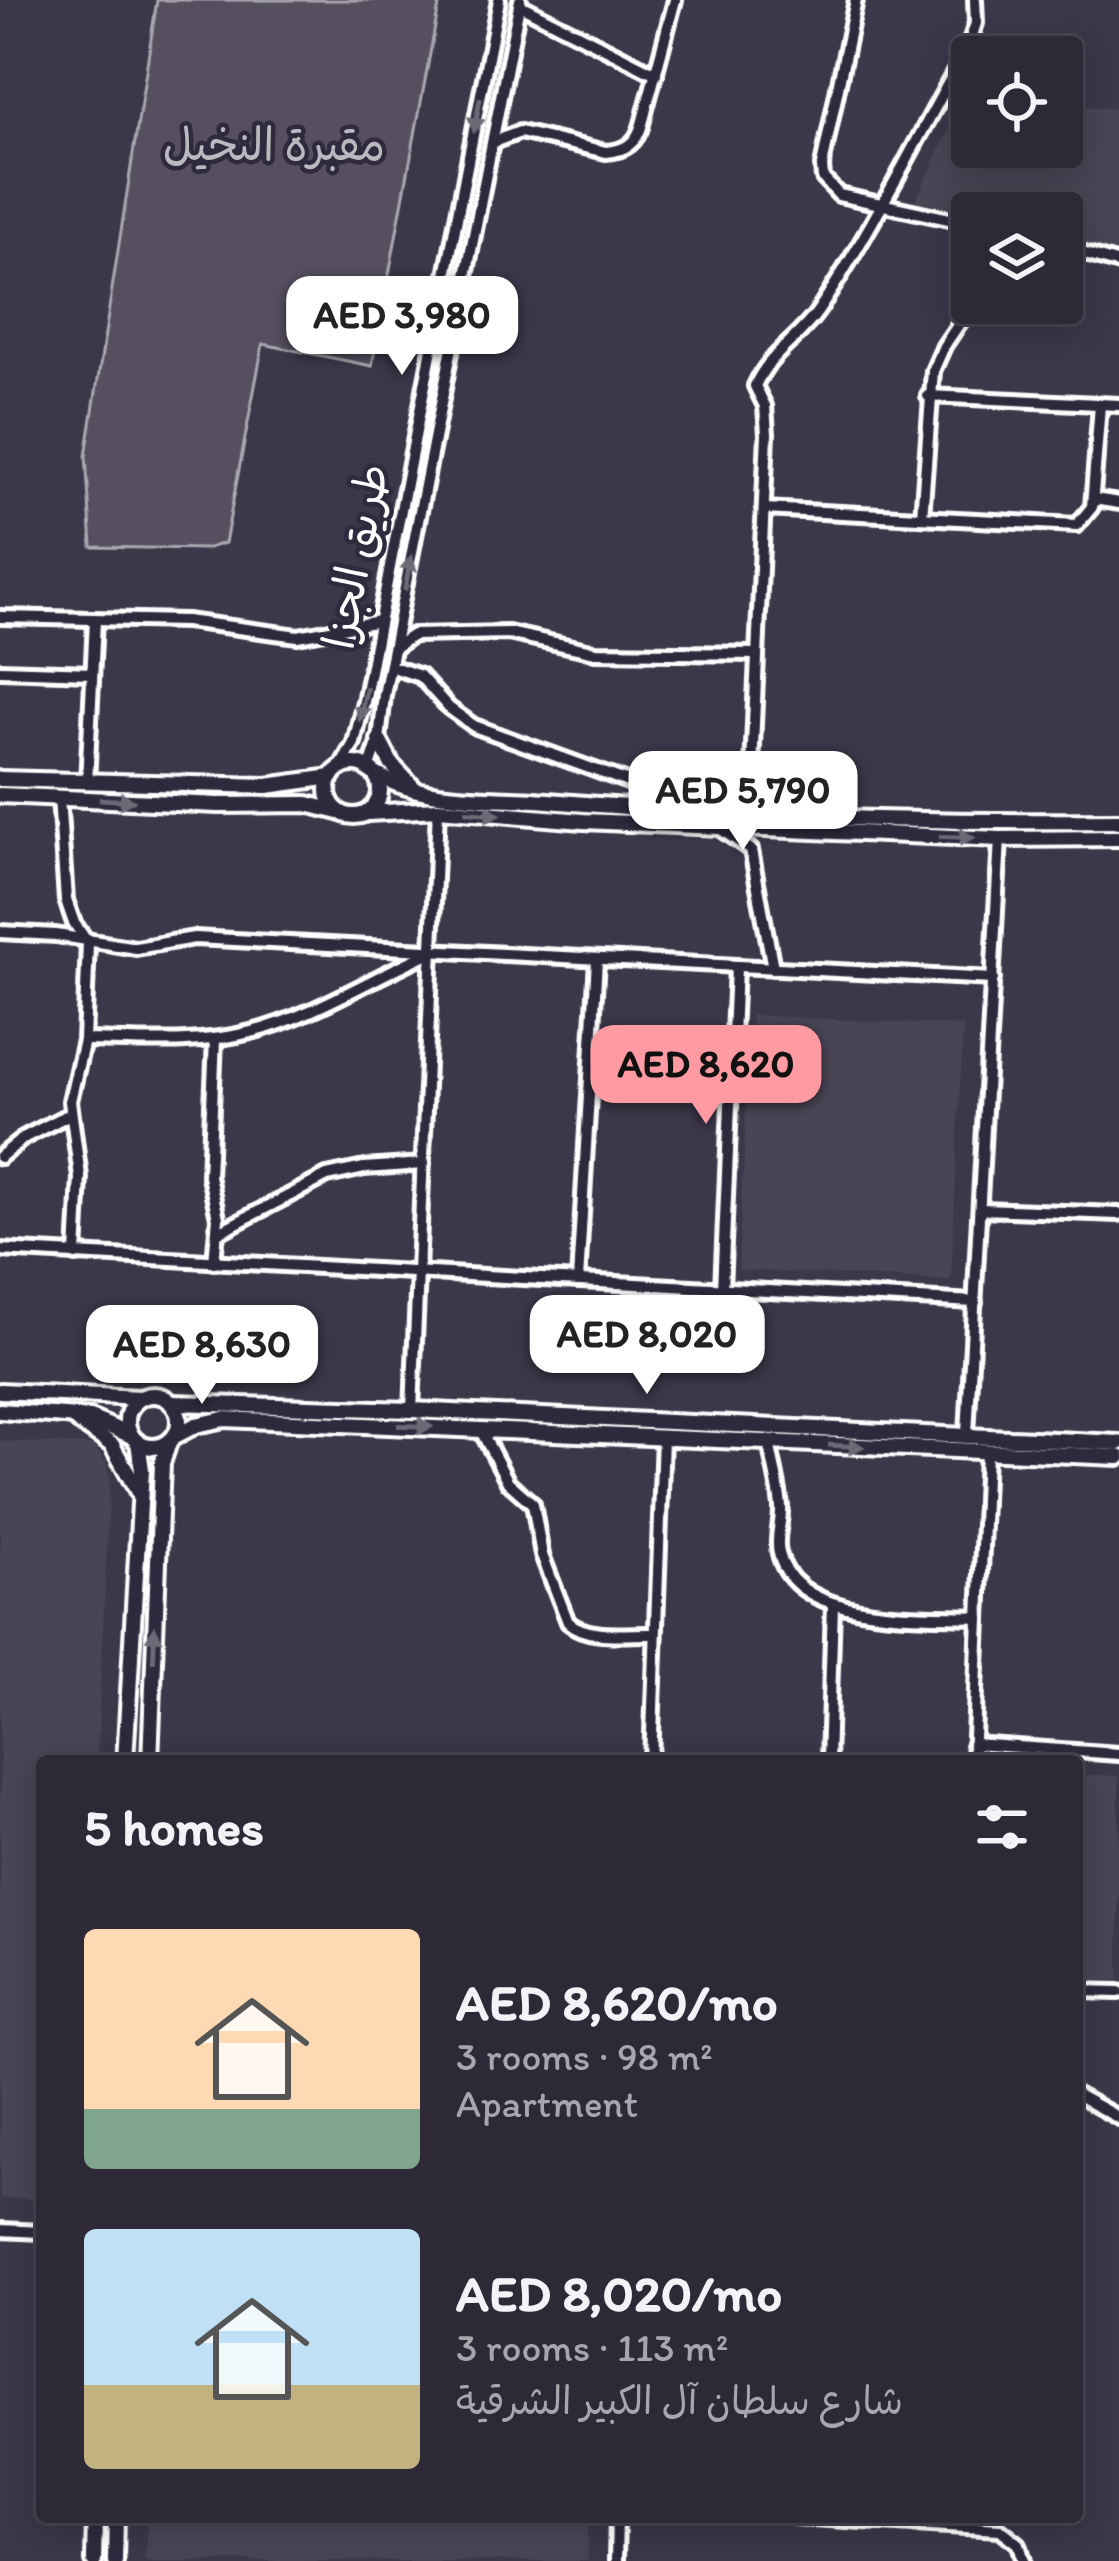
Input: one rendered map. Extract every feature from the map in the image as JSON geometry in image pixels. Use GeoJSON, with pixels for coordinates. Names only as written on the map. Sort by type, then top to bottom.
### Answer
{"type":"FeatureCollection","features":[{"type":"Feature","properties":{"kind":"main road"},"geometry":{"type":"LineString","coordinates":[[379,740],[392,765],[417,790]]}},
{"type":"Feature","properties":{"kind":"main road"},"geometry":{"type":"LineString","coordinates":[[0,779],[267,786],[355,764],[417,790],[609,806],[1001,822],[1119,821]]}},
{"type":"Feature","properties":{"kind":"main road"},"geometry":{"type":"LineString","coordinates":[[367,813],[379,794],[369,770]]}},
{"type":"Feature","properties":{"kind":"main road"},"geometry":{"type":"LineString","coordinates":[[336,772],[328,796],[339,812]]}},
{"type":"Feature","properties":{"kind":"main road"},"geometry":{"type":"LineString","coordinates":[[0,795],[218,805],[308,804],[350,816],[439,809],[718,827],[1000,839],[1119,838]]}},
{"type":"Feature","properties":{"kind":"main road"},"geometry":{"type":"LineString","coordinates":[[0,1391],[140,1398],[157,1394],[172,1402],[1119,1444]]}},
{"type":"Feature","properties":{"kind":"main road"},"geometry":{"type":"LineString","coordinates":[[125,1755],[140,1497],[129,1411],[140,1398]]}},
{"type":"Feature","properties":{"kind":"main road"},"geometry":{"type":"LineString","coordinates":[[150,1755],[162,1463],[180,1419],[172,1402]]}},
{"type":"Feature","properties":{"kind":"main road"},"geometry":{"type":"LineString","coordinates":[[0,1411],[105,1421],[153,1447],[224,1419],[1119,1457]]}},
{"type":"Feature","properties":{"kind":"main road"},"geometry":{"type":"LineString","coordinates":[[67,1414],[112,1445],[140,1497]]}},
{"type":"Feature","properties":{"kind":"main road"},"geometry":{"type":"LineString","coordinates":[[94,2561],[95,2523]]}},
{"type":"Feature","properties":{"kind":"main road"},"geometry":{"type":"LineString","coordinates":[[115,2560],[116,2523]]}},
{"type":"Feature","properties":{"kind":"street","name":"طريق الجزا"},"geometry":{"type":"LineString","coordinates":[[336,772],[354,743],[499,0]]}},
{"type":"Feature","properties":{"kind":"street"},"geometry":{"type":"LineString","coordinates":[[493,142],[520,132],[606,152],[625,148],[639,134],[675,0]]}},
{"type":"Feature","properties":{"kind":"street"},"geometry":{"type":"LineString","coordinates":[[856,0],[823,178],[839,195],[951,219]]}},
{"type":"Feature","properties":{"kind":"street"},"geometry":{"type":"LineString","coordinates":[[750,812],[767,418],[754,386],[764,364],[818,312],[881,204],[968,48],[976,23],[975,0]]}},
{"type":"Feature","properties":{"kind":"street","name":"طريق الجزا"},"geometry":{"type":"LineString","coordinates":[[369,770],[379,740],[520,2]]}},
{"type":"Feature","properties":{"kind":"street"},"geometry":{"type":"LineString","coordinates":[[520,2],[656,74]]}},
{"type":"Feature","properties":{"kind":"street"},"geometry":{"type":"LineString","coordinates":[[1083,253],[1119,264]]}},
{"type":"Feature","properties":{"kind":"street"},"geometry":{"type":"LineString","coordinates":[[922,517],[928,396],[944,346],[959,324]]}},
{"type":"Feature","properties":{"kind":"street"},"geometry":{"type":"LineString","coordinates":[[434,337],[419,433],[423,442],[435,436]]}},
{"type":"Feature","properties":{"kind":"street"},"geometry":{"type":"LineString","coordinates":[[928,396],[1119,405]]}},
{"type":"Feature","properties":{"kind":"street"},"geometry":{"type":"LineString","coordinates":[[764,509],[1069,527],[1089,514],[1094,499],[1100,405]]}},
{"type":"Feature","properties":{"kind":"street"},"geometry":{"type":"LineString","coordinates":[[1094,499],[1119,503]]}},
{"type":"Feature","properties":{"kind":"street"},"geometry":{"type":"LineString","coordinates":[[0,617],[187,621],[298,636],[379,621]]}},
{"type":"Feature","properties":{"kind":"street"},"geometry":{"type":"LineString","coordinates":[[87,783],[95,620]]}},
{"type":"Feature","properties":{"kind":"street"},"geometry":{"type":"LineString","coordinates":[[399,620],[413,635]]}},
{"type":"Feature","properties":{"kind":"street"},"geometry":{"type":"LineString","coordinates":[[394,648],[413,635],[526,635],[583,651],[758,654]]}},
{"type":"Feature","properties":{"kind":"street"},"geometry":{"type":"LineString","coordinates":[[390,666],[420,676],[448,707],[474,726],[650,790],[723,791],[751,780]]}},
{"type":"Feature","properties":{"kind":"street"},"geometry":{"type":"LineString","coordinates":[[0,670],[92,673]]}},
{"type":"Feature","properties":{"kind":"street"},"geometry":{"type":"LineString","coordinates":[[59,797],[66,900],[88,943],[84,1040],[70,1114],[80,1177],[76,1255]]}},
{"type":"Feature","properties":{"kind":"street"},"geometry":{"type":"LineString","coordinates":[[412,1410],[439,809]]}},
{"type":"Feature","properties":{"kind":"street"},"geometry":{"type":"LineString","coordinates":[[718,827],[752,850]]}},
{"type":"Feature","properties":{"kind":"street"},"geometry":{"type":"LineString","coordinates":[[767,829],[752,850],[772,968]]}},
{"type":"Feature","properties":{"kind":"street"},"geometry":{"type":"LineString","coordinates":[[967,1434],[1000,839]]}},
{"type":"Feature","properties":{"kind":"street"},"geometry":{"type":"LineString","coordinates":[[0,932],[136,948],[194,938],[993,979]]}},
{"type":"Feature","properties":{"kind":"street"},"geometry":{"type":"LineString","coordinates":[[84,1040],[214,1039],[282,1023],[432,951]]}},
{"type":"Feature","properties":{"kind":"street"},"geometry":{"type":"LineString","coordinates":[[578,1282],[597,960]]}},
{"type":"Feature","properties":{"kind":"street"},"geometry":{"type":"LineString","coordinates":[[722,1289],[736,967]]}},
{"type":"Feature","properties":{"kind":"street"},"geometry":{"type":"LineString","coordinates":[[214,1039],[209,1176],[218,1233],[214,1262]]}},
{"type":"Feature","properties":{"kind":"street"},"geometry":{"type":"LineString","coordinates":[[0,1157],[25,1137],[70,1114]]}},
{"type":"Feature","properties":{"kind":"street"},"geometry":{"type":"LineString","coordinates":[[218,1233],[327,1177],[364,1168],[423,1164]]}},
{"type":"Feature","properties":{"kind":"street"},"geometry":{"type":"LineString","coordinates":[[980,1209],[1119,1214]]}},
{"type":"Feature","properties":{"kind":"street"},"geometry":{"type":"LineString","coordinates":[[0,1250],[975,1302]]}},
{"type":"Feature","properties":{"kind":"street"},"geometry":{"type":"LineString","coordinates":[[480,1429],[508,1482],[532,1504],[542,1555],[568,1622],[574,1629],[590,1632],[655,1634]]}},
{"type":"Feature","properties":{"kind":"street"},"geometry":{"type":"LineString","coordinates":[[651,1755],[663,1438]]}},
{"type":"Feature","properties":{"kind":"street"},"geometry":{"type":"LineString","coordinates":[[769,1442],[782,1513],[779,1556],[798,1583],[833,1605],[978,1617]]}},
{"type":"Feature","properties":{"kind":"street"},"geometry":{"type":"LineString","coordinates":[[973,1755],[986,1453]]}},
{"type":"Feature","properties":{"kind":"street"},"geometry":{"type":"LineString","coordinates":[[828,1755],[833,1605]]}},
{"type":"Feature","properties":{"kind":"street"},"geometry":{"type":"LineString","coordinates":[[974,1744],[1119,1754]]}},
{"type":"Feature","properties":{"kind":"street"},"geometry":{"type":"LineString","coordinates":[[1083,1991],[1119,1993]]}},
{"type":"Feature","properties":{"kind":"street"},"geometry":{"type":"LineString","coordinates":[[1083,2098],[1119,2118]]}},
{"type":"Feature","properties":{"kind":"street"},"geometry":{"type":"LineString","coordinates":[[0,2230],[36,2232]]}},
{"type":"Feature","properties":{"kind":"street"},"geometry":{"type":"LineString","coordinates":[[616,2561],[617,2523]]}},
{"type":"Feature","properties":{"kind":"street"},"geometry":{"type":"LineString","coordinates":[[898,2523],[1000,2529],[1019,2544],[1024,2561]]}},
{"type":"Feature","properties":{"kind":"shaded area"},"geometry":{"type":"Polygon","coordinates":[[[1083,106],[1119,109],[1119,257],[1083,247],[1083,192],[951,192],[951,210],[915,201],[951,126],[951,168],[1083,168],[1083,106]]]}},
{"type":"Feature","properties":{"kind":"shaded area"},"geometry":{"type":"Polygon","coordinates":[[[751,1015],[963,1026],[951,1281],[738,1270],[751,1015]]]}},
{"type":"Feature","properties":{"kind":"shaded area"},"geometry":{"type":"Polygon","coordinates":[[[0,1441],[92,1445],[105,1460],[110,1477],[97,1755],[36,1755],[36,2200],[0,2198],[0,1441]]]}},
{"type":"Feature","properties":{"kind":"shaded area"},"geometry":{"type":"Polygon","coordinates":[[[1083,1774],[1119,1776],[1119,1981],[1083,1979],[1083,1774]]]}},
{"type":"Feature","properties":{"kind":"shaded area"},"geometry":{"type":"Polygon","coordinates":[[[147,2523],[589,2523],[587,2561],[145,2561],[147,2523]]]}},
{"type":"Feature","properties":{"kind":"green space","name":"مقبرة النخيل"},"geometry":{"type":"Polygon","coordinates":[[[157,0],[440,0],[372,366],[263,344],[225,543],[205,549],[92,547],[86,456],[157,0]]]}}]}
